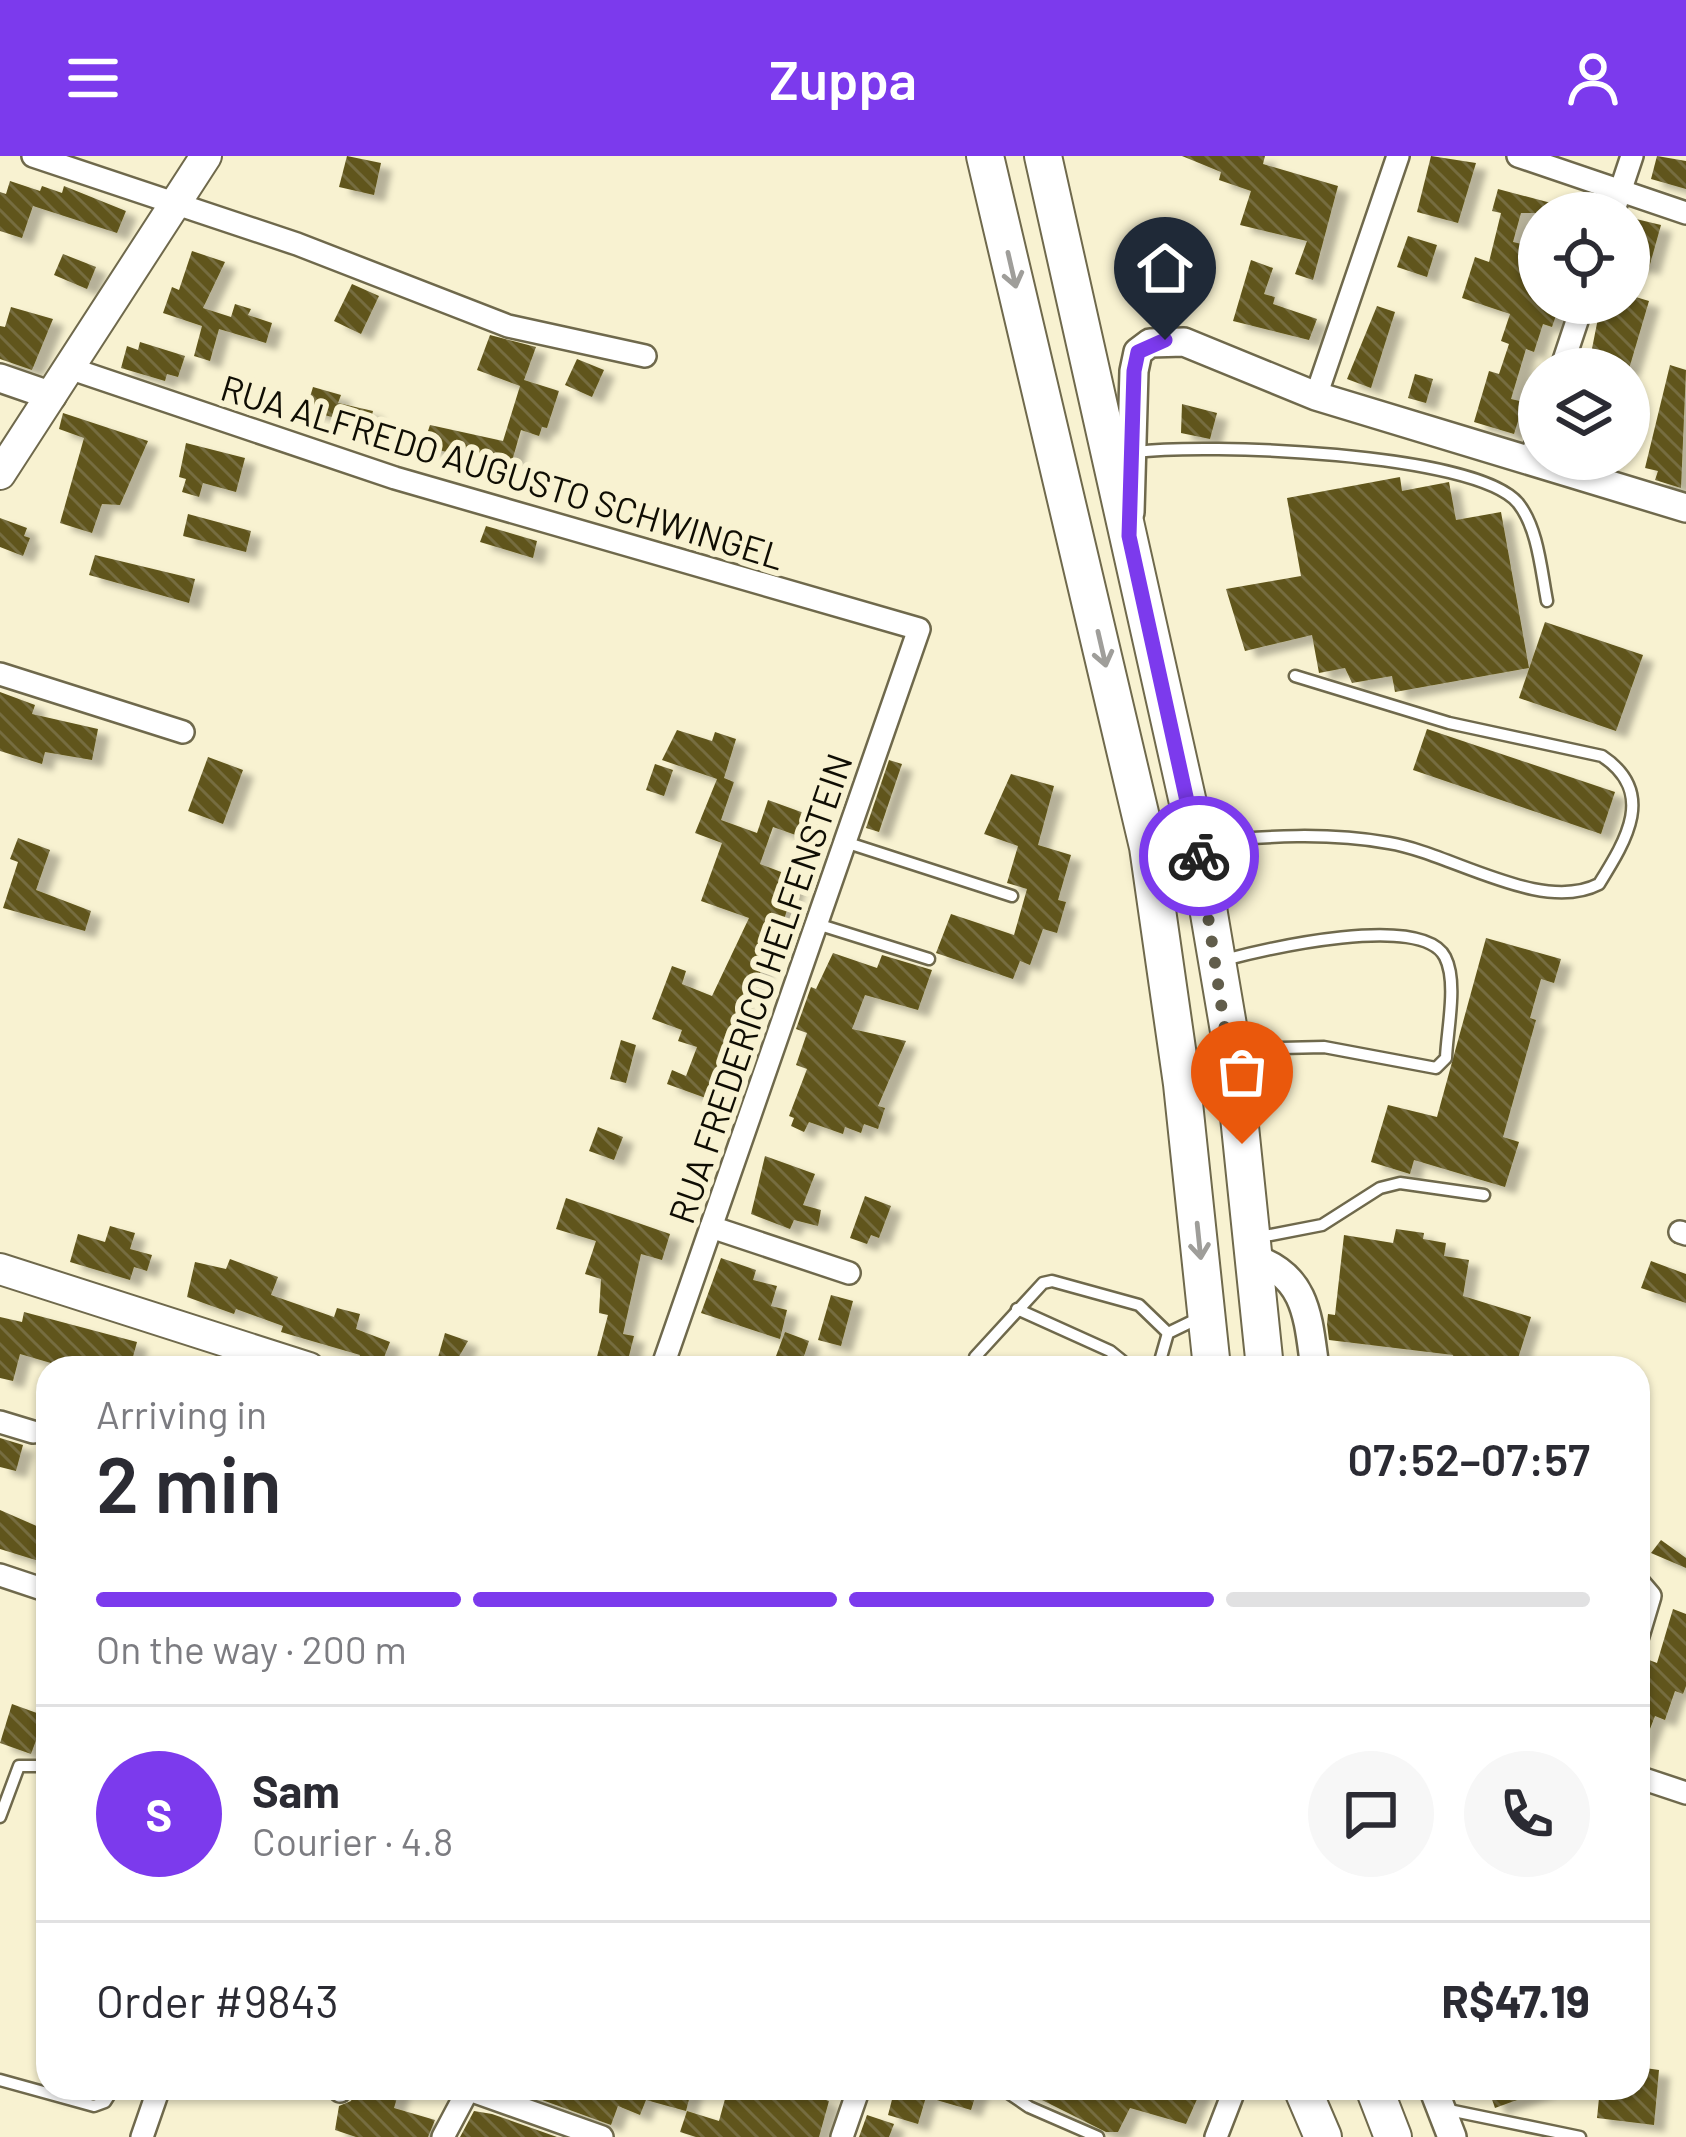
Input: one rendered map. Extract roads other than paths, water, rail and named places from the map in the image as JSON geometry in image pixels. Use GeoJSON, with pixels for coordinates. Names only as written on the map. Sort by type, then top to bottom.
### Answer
{"type":"FeatureCollection","features":[{"type":"Feature","properties":{"kind":"highway"},"geometry":{"type":"LineString","coordinates":[[985,156],[1148,847],[1182,1084],[1211,1356]]}},
{"type":"Feature","properties":{"kind":"highway"},"geometry":{"type":"LineString","coordinates":[[1042,156],[1197,843],[1232,1049],[1264,1356]]}},
{"type":"Feature","properties":{"kind":"highway"},"geometry":{"type":"LineString","coordinates":[[1202,1356],[1206,1314]]}},
{"type":"Feature","properties":{"kind":"highway"},"geometry":{"type":"LineString","coordinates":[[1307,2100],[1323,2137]]}},
{"type":"Feature","properties":{"kind":"highway"},"geometry":{"type":"LineString","coordinates":[[1328,2100],[1342,2137]]}},
{"type":"Feature","properties":{"kind":"highway"},"geometry":{"type":"LineString","coordinates":[[1379,2100],[1394,2137]]}},
{"type":"Feature","properties":{"kind":"main road"},"geometry":{"type":"LineString","coordinates":[[0,474],[206,156]]}},
{"type":"Feature","properties":{"kind":"main road"},"geometry":{"type":"LineString","coordinates":[[0,1269],[272,1356]]}},
{"type":"Feature","properties":{"kind":"street"},"geometry":{"type":"LineString","coordinates":[[33,156],[178,203],[508,326],[645,356]]}},
{"type":"Feature","properties":{"kind":"street"},"geometry":{"type":"LineString","coordinates":[[1316,396],[1398,156]]}},
{"type":"Feature","properties":{"kind":"street"},"geometry":{"type":"LineString","coordinates":[[1518,156],[1686,213]]}},
{"type":"Feature","properties":{"kind":"street"},"geometry":{"type":"LineString","coordinates":[[1620,192],[1632,156]]}},
{"type":"Feature","properties":{"kind":"street"},"geometry":{"type":"LineString","coordinates":[[1129,536],[1134,371],[1138,352],[1150,343],[1184,342],[1316,396],[1518,443]]}},
{"type":"Feature","properties":{"kind":"street","name":"RUA ALFREDO AUGUSTO SCHWINGEL"},"geometry":{"type":"LineString","coordinates":[[69,368],[395,478],[919,629]]}},
{"type":"Feature","properties":{"kind":"street"},"geometry":{"type":"LineString","coordinates":[[0,378],[52,396]]}},
{"type":"Feature","properties":{"kind":"street"},"geometry":{"type":"LineString","coordinates":[[1616,480],[1686,508]]}},
{"type":"Feature","properties":{"kind":"street","name":"RUA FREDERICO HELFENSTEIN"},"geometry":{"type":"LineString","coordinates":[[666,1356],[919,629]]}},
{"type":"Feature","properties":{"kind":"street"},"geometry":{"type":"LineString","coordinates":[[0,674],[182,732]]}},
{"type":"Feature","properties":{"kind":"street"},"geometry":{"type":"LineString","coordinates":[[711,1227],[848,1273]]}},
{"type":"Feature","properties":{"kind":"street"},"geometry":{"type":"LineString","coordinates":[[1254,1249],[1300,1292],[1313,1356]]}},
{"type":"Feature","properties":{"kind":"street"},"geometry":{"type":"LineString","coordinates":[[0,1422],[33,1432]]}},
{"type":"Feature","properties":{"kind":"street"},"geometry":{"type":"LineString","coordinates":[[0,1575],[36,1587]]}},
{"type":"Feature","properties":{"kind":"street"},"geometry":{"type":"LineString","coordinates":[[1650,1781],[1686,1793]]}},
{"type":"Feature","properties":{"kind":"street"},"geometry":{"type":"LineString","coordinates":[[142,2137],[155,2100]]}},
{"type":"Feature","properties":{"kind":"street"},"geometry":{"type":"LineString","coordinates":[[443,2137],[461,2100]]}},
{"type":"Feature","properties":{"kind":"street"},"geometry":{"type":"LineString","coordinates":[[500,2100],[602,2137]]}},
{"type":"Feature","properties":{"kind":"street"},"geometry":{"type":"LineString","coordinates":[[842,2137],[855,2100]]}},
{"type":"Feature","properties":{"kind":"street"},"geometry":{"type":"LineString","coordinates":[[1210,2135],[1228,2100]]}},
{"type":"Feature","properties":{"kind":"street"},"geometry":{"type":"LineString","coordinates":[[1438,2100],[1452,2137]]}},
{"type":"Feature","properties":{"kind":"lane"},"geometry":{"type":"LineString","coordinates":[[1135,452],[1226,445],[1463,473],[1518,504],[1533,535],[1547,601]]}},
{"type":"Feature","properties":{"kind":"lane"},"geometry":{"type":"LineString","coordinates":[[1197,843],[1272,835],[1395,844],[1561,896],[1599,884],[1611,866],[1633,813],[1634,792],[1621,769],[1602,756],[1449,723],[1295,676]]}},
{"type":"Feature","properties":{"kind":"lane"},"geometry":{"type":"LineString","coordinates":[[845,842],[1012,896]]}},
{"type":"Feature","properties":{"kind":"lane"},"geometry":{"type":"LineString","coordinates":[[817,924],[929,959]]}},
{"type":"Feature","properties":{"kind":"lane"},"geometry":{"type":"LineString","coordinates":[[1218,961],[1289,943],[1405,935],[1424,938],[1444,952],[1450,969],[1446,1058],[1436,1069],[1324,1047],[1232,1049]]}},
{"type":"Feature","properties":{"kind":"lane"},"geometry":{"type":"LineString","coordinates":[[1254,1249],[1322,1225],[1380,1188],[1400,1183],[1484,1195]]}},
{"type":"Feature","properties":{"kind":"lane"},"geometry":{"type":"LineString","coordinates":[[977,1356],[1043,1283],[1066,1282],[1139,1304],[1168,1333]]}},
{"type":"Feature","properties":{"kind":"lane"},"geometry":{"type":"LineString","coordinates":[[1017,1309],[1116,1356]]}},
{"type":"Feature","properties":{"kind":"lane"},"geometry":{"type":"LineString","coordinates":[[1161,1356],[1168,1333],[1206,1314]]}},
{"type":"Feature","properties":{"kind":"lane"},"geometry":{"type":"LineString","coordinates":[[0,1817],[19,1766],[36,1766]]}},
{"type":"Feature","properties":{"kind":"lane"},"geometry":{"type":"LineString","coordinates":[[0,2080],[36,2090]]}},
{"type":"Feature","properties":{"kind":"lane"},"geometry":{"type":"LineString","coordinates":[[72,2100],[94,2106],[105,2100]]}},
{"type":"Feature","properties":{"kind":"lane"},"geometry":{"type":"LineString","coordinates":[[1019,2100],[1098,2137]]}},
{"type":"Feature","properties":{"kind":"lane"},"geometry":{"type":"LineString","coordinates":[[1444,2100],[1580,2137]]}}]}
